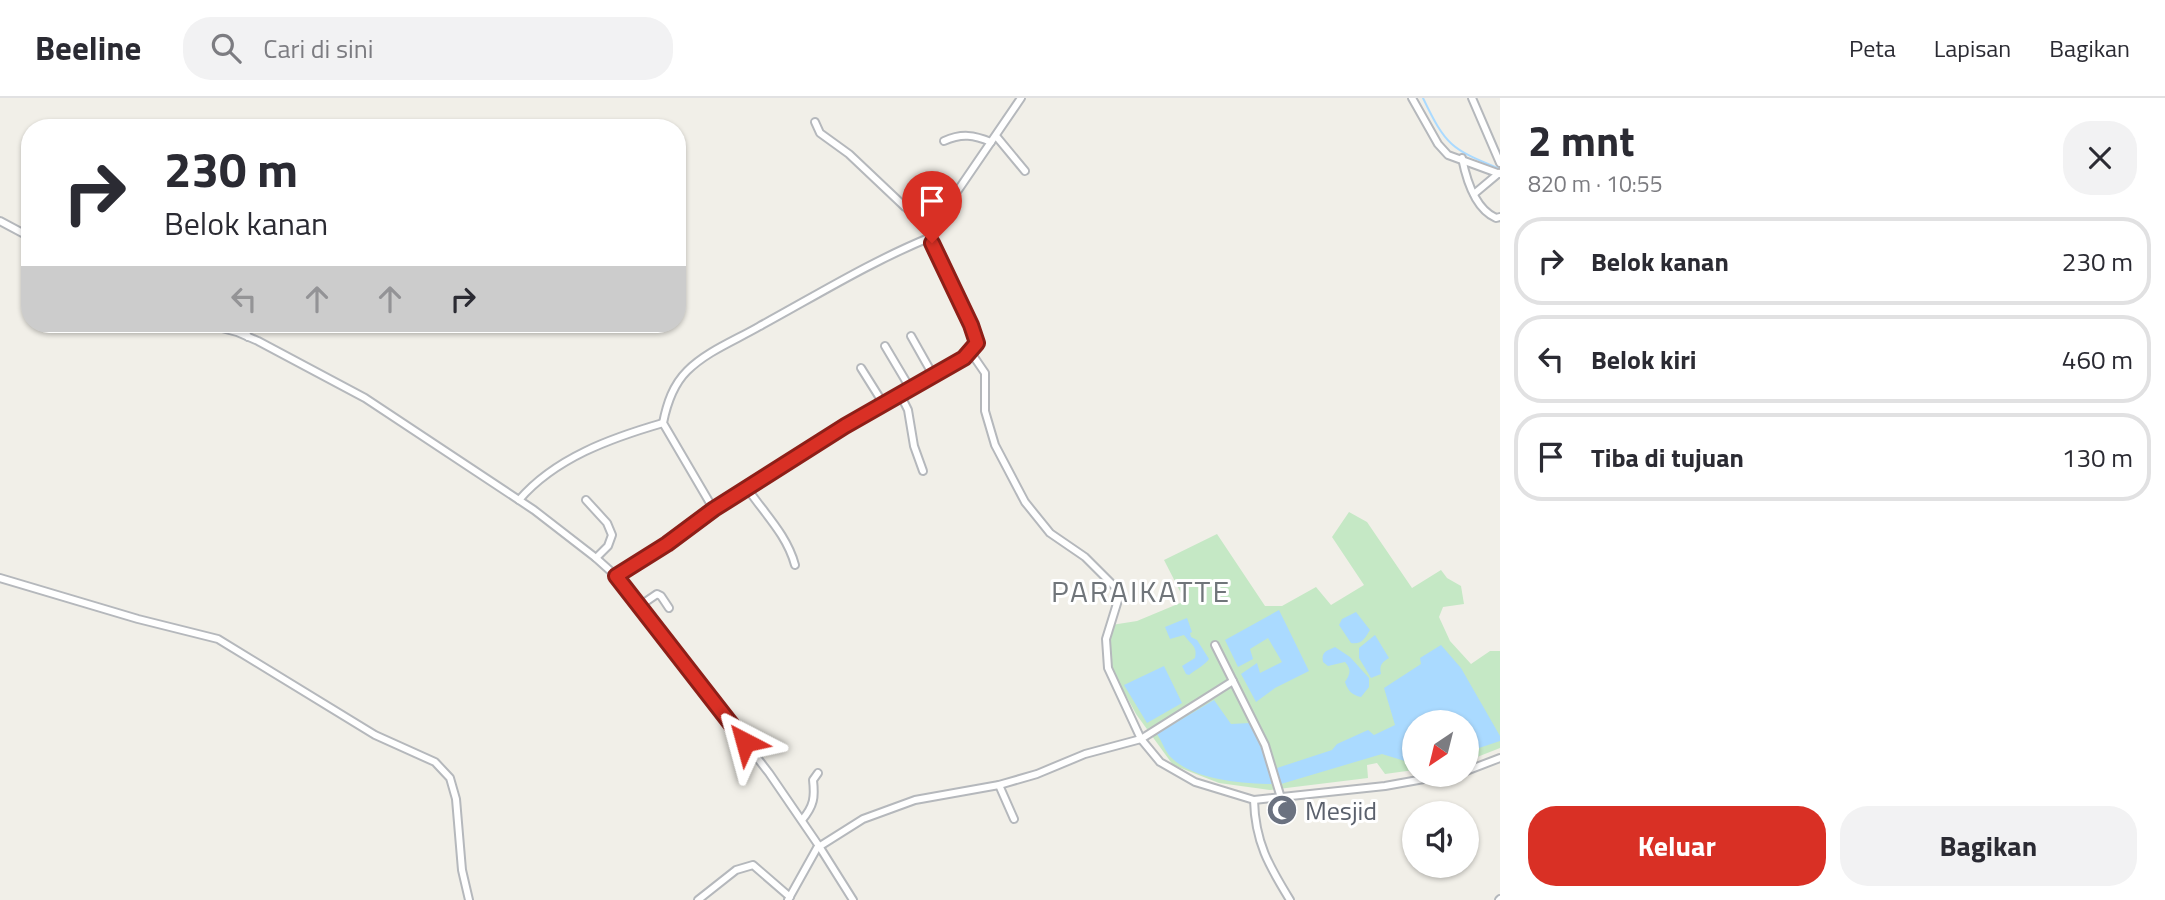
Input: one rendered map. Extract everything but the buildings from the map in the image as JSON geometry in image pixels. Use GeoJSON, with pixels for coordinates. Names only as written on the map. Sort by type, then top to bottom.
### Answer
{"type":"FeatureCollection","features":[{"type":"Feature","properties":{"kind":"street"},"geometry":{"type":"LineString","coordinates":[[616,576],[747,488],[969,353],[977,343],[976,337],[934,251],[931,237],[937,221],[1021,98]]}},
{"type":"Feature","properties":{"kind":"street"},"geometry":{"type":"LineString","coordinates":[[1412,98],[1438,144],[1448,155],[1499,174],[1474,194]]}},
{"type":"Feature","properties":{"kind":"street"},"geometry":{"type":"LineString","coordinates":[[1472,98],[1500,160]]}},
{"type":"Feature","properties":{"kind":"street"},"geometry":{"type":"LineString","coordinates":[[815,122],[820,133],[849,154],[905,207],[921,218],[937,221]]}},
{"type":"Feature","properties":{"kind":"street"},"geometry":{"type":"LineString","coordinates":[[944,141],[962,135],[994,139],[1024,171]]}},
{"type":"Feature","properties":{"kind":"street"},"geometry":{"type":"LineString","coordinates":[[1462,158],[1466,178],[1474,194],[1488,213],[1496,218],[1500,217]]}},
{"type":"Feature","properties":{"kind":"street"},"geometry":{"type":"LineString","coordinates":[[0,221],[21,232]]}},
{"type":"Feature","properties":{"kind":"street"},"geometry":{"type":"LineString","coordinates":[[714,509],[663,423],[672,391],[689,369],[705,357],[864,268],[931,237]]}},
{"type":"Feature","properties":{"kind":"street"},"geometry":{"type":"LineString","coordinates":[[235,333],[248,337],[365,398],[519,500],[616,576],[745,742],[802,820],[853,900]]}},
{"type":"Feature","properties":{"kind":"street"},"geometry":{"type":"LineString","coordinates":[[246,333],[248,337]]}},
{"type":"Feature","properties":{"kind":"street"},"geometry":{"type":"LineString","coordinates":[[911,336],[933,375]]}},
{"type":"Feature","properties":{"kind":"street"},"geometry":{"type":"LineString","coordinates":[[885,346],[910,388]]}},
{"type":"Feature","properties":{"kind":"street"},"geometry":{"type":"LineString","coordinates":[[969,353],[985,373],[985,411],[995,445],[1025,502],[1050,533],[1084,557],[1117,589],[1119,597],[1105,639],[1108,668],[1141,740],[1160,762],[1195,782],[1254,800],[1402,783]]}},
{"type":"Feature","properties":{"kind":"street"},"geometry":{"type":"LineString","coordinates":[[861,368],[883,403]]}},
{"type":"Feature","properties":{"kind":"street"},"geometry":{"type":"LineString","coordinates":[[900,394],[908,410],[914,446],[923,471]]}},
{"type":"Feature","properties":{"kind":"street"},"geometry":{"type":"LineString","coordinates":[[519,500],[534,482],[577,456],[663,423]]}},
{"type":"Feature","properties":{"kind":"street"},"geometry":{"type":"LineString","coordinates":[[747,488],[778,529],[795,565]]}},
{"type":"Feature","properties":{"kind":"street"},"geometry":{"type":"LineString","coordinates":[[586,500],[607,523],[612,535],[608,546],[596,558]]}},
{"type":"Feature","properties":{"kind":"street"},"geometry":{"type":"LineString","coordinates":[[0,578],[138,619],[218,639],[375,735],[435,762],[450,778],[456,800],[462,870],[470,900]]}},
{"type":"Feature","properties":{"kind":"street"},"geometry":{"type":"LineString","coordinates":[[638,607],[657,594],[669,608]]}},
{"type":"Feature","properties":{"kind":"street"},"geometry":{"type":"LineString","coordinates":[[1215,645],[1265,745],[1281,798]]}},
{"type":"Feature","properties":{"kind":"street"},"geometry":{"type":"LineString","coordinates":[[698,900],[736,870],[753,865],[789,898],[819,846],[863,819],[915,800],[999,785],[1037,774],[1085,754],[1141,740],[1233,681]]}},
{"type":"Feature","properties":{"kind":"street"},"geometry":{"type":"LineString","coordinates":[[1479,766],[1500,758]]}},
{"type":"Feature","properties":{"kind":"street"},"geometry":{"type":"LineString","coordinates":[[802,820],[814,801],[813,780],[818,773]]}},
{"type":"Feature","properties":{"kind":"street"},"geometry":{"type":"LineString","coordinates":[[999,785],[1014,819]]}},
{"type":"Feature","properties":{"kind":"street"},"geometry":{"type":"LineString","coordinates":[[1254,800],[1262,852],[1290,900]]}},
{"type":"Feature","properties":{"kind":"green space"},"geometry":{"type":"Polygon","coordinates":[[[1349,512],[1367,522],[1412,588],[1441,570],[1447,578],[1461,586],[1464,604],[1443,607],[1439,617],[1450,641],[1471,664],[1490,651],[1500,651],[1500,748],[1479,756],[1479,710],[1402,710],[1402,772],[1385,774],[1377,763],[1367,765],[1368,778],[1270,790],[1219,783],[1173,765],[1136,714],[1105,657],[1105,626],[1137,621],[1185,601],[1164,560],[1217,534],[1265,606],[1282,606],[1316,587],[1331,605],[1364,585],[1332,537],[1349,512]]]}},
{"type":"Feature","properties":{"kind":"water"},"geometry":{"type":"Polygon","coordinates":[[[1279,610],[1309,671],[1275,688],[1256,702],[1241,674],[1257,663],[1260,673],[1282,662],[1268,638],[1250,649],[1253,659],[1238,667],[1225,640],[1279,610]]]}},
{"type":"Feature","properties":{"kind":"water"},"geometry":{"type":"Polygon","coordinates":[[[1356,612],[1370,630],[1361,642],[1351,643],[1339,625],[1342,619],[1356,612]]]}},
{"type":"Feature","properties":{"kind":"water"},"geometry":{"type":"Polygon","coordinates":[[[1187,618],[1191,637],[1197,640],[1209,659],[1189,675],[1182,666],[1195,658],[1194,648],[1184,635],[1170,639],[1165,627],[1187,618]]]}},
{"type":"Feature","properties":{"kind":"water"},"geometry":{"type":"Polygon","coordinates":[[[1375,635],[1389,658],[1380,668],[1381,674],[1371,678],[1359,658],[1359,648],[1375,635]]]}},
{"type":"Feature","properties":{"kind":"water"},"geometry":{"type":"Polygon","coordinates":[[[1441,645],[1461,668],[1500,736],[1500,741],[1479,748],[1479,710],[1402,710],[1402,760],[1382,754],[1281,784],[1277,768],[1332,750],[1337,744],[1368,730],[1374,735],[1395,725],[1384,688],[1421,664],[1420,658],[1441,645]]]}},
{"type":"Feature","properties":{"kind":"water"},"geometry":{"type":"Polygon","coordinates":[[[1335,647],[1350,657],[1369,678],[1369,687],[1361,697],[1353,694],[1346,685],[1349,670],[1345,662],[1328,666],[1323,662],[1325,652],[1335,647]]]}},
{"type":"Feature","properties":{"kind":"water"},"geometry":{"type":"Polygon","coordinates":[[[1164,666],[1182,703],[1147,723],[1124,685],[1164,666]]]}},
{"type":"Feature","properties":{"kind":"water"},"geometry":{"type":"Polygon","coordinates":[[[1214,700],[1231,724],[1250,723],[1257,732],[1274,784],[1217,779],[1189,770],[1168,754],[1157,734],[1214,700]]]}},
{"type":"Feature","properties":{"kind":"waterway"},"geometry":{"type":"LineString","coordinates":[[1423,98],[1438,127],[1452,144],[1500,169]]}},
{"type":"Feature","properties":{"kind":"place","name":"Mesjid"},"geometry":{"type":"Point","coordinates":[1282,810]}},
{"type":"Feature","properties":{"kind":"district","name":"PARAIKATTE"},"geometry":{"type":"Point","coordinates":[1141,591]}},
{"type":"Feature","properties":{"kind":"route"},"geometry":{"type":"LineString","coordinates":[[745,742],[616,576],[786,463],[883,403],[964,358],[974,349],[976,337],[932,243]]}}]}
